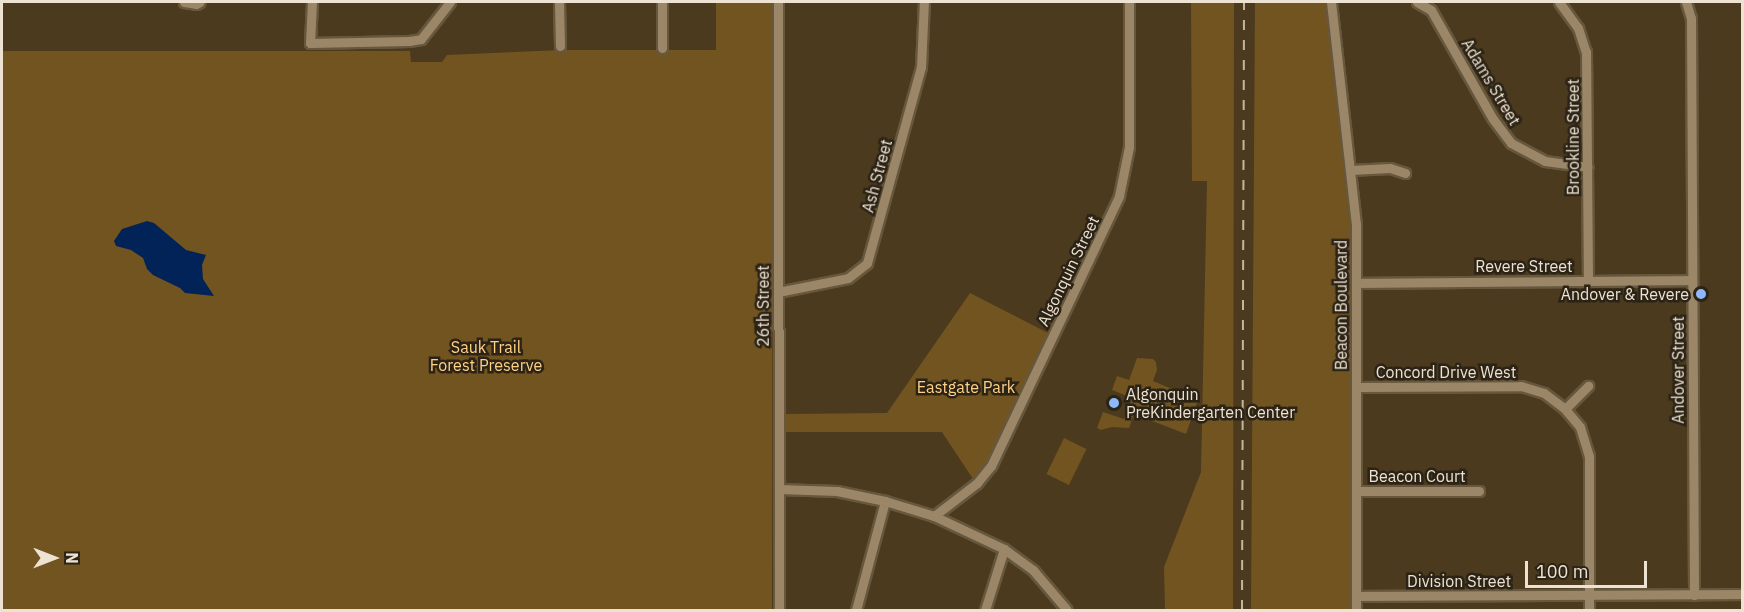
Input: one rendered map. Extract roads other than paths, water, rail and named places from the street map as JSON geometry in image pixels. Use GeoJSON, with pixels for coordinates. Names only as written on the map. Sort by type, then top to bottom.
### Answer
{"type":"FeatureCollection","features":[{"type":"Feature","properties":{"kind":"street"},"geometry":{"type":"LineString","coordinates":[[184,2],[196,4],[201,2]]}},
{"type":"Feature","properties":{"kind":"street"},"geometry":{"type":"LineString","coordinates":[[312,2],[310,43],[421,39],[450,2]]}},
{"type":"Feature","properties":{"kind":"street"},"geometry":{"type":"LineString","coordinates":[[559,2],[560,46]]}},
{"type":"Feature","properties":{"kind":"street"},"geometry":{"type":"LineString","coordinates":[[662,2],[662,48]]}},
{"type":"Feature","properties":{"kind":"street","name":"26th Street"},"geometry":{"type":"LineString","coordinates":[[778,2],[778,610]]}},
{"type":"Feature","properties":{"kind":"street","name":"Ash Street"},"geometry":{"type":"LineString","coordinates":[[778,292],[848,278],[867,262],[921,67],[924,2]]}},
{"type":"Feature","properties":{"kind":"street","name":"Algonquin Street"},"geometry":{"type":"LineString","coordinates":[[934,516],[977,483],[991,466],[1119,196],[1129,147],[1130,2]]}},
{"type":"Feature","properties":{"kind":"street","name":"Beacon Boulevard"},"geometry":{"type":"LineString","coordinates":[[1331,2],[1356,224],[1356,610]]}},
{"type":"Feature","properties":{"kind":"street","name":"Adams Street"},"geometry":{"type":"LineString","coordinates":[[1417,2],[1431,10],[1493,119],[1511,143],[1545,161],[1588,167]]}},
{"type":"Feature","properties":{"kind":"street","name":"Brookline Street"},"geometry":{"type":"LineString","coordinates":[[1559,2],[1578,28],[1586,52],[1588,281]]}},
{"type":"Feature","properties":{"kind":"street","name":"Andover Street"},"geometry":{"type":"LineString","coordinates":[[1686,2],[1692,18],[1694,595]]}},
{"type":"Feature","properties":{"kind":"street"},"geometry":{"type":"LineString","coordinates":[[1350,171],[1390,168],[1405,173]]}},
{"type":"Feature","properties":{"kind":"street","name":"Revere Street"},"geometry":{"type":"LineString","coordinates":[[1356,283],[1692,280]]}},
{"type":"Feature","properties":{"kind":"street","name":"Concord Drive West"},"geometry":{"type":"LineString","coordinates":[[1356,387],[1521,386],[1544,393],[1565,409]]}},
{"type":"Feature","properties":{"kind":"street"},"geometry":{"type":"LineString","coordinates":[[1588,386],[1565,409],[1580,427],[1589,456],[1589,610]]}},
{"type":"Feature","properties":{"kind":"street"},"geometry":{"type":"LineString","coordinates":[[779,489],[837,492],[885,501],[934,516],[1004,549],[1033,570],[1067,610]]}},
{"type":"Feature","properties":{"kind":"street","name":"Beacon Court"},"geometry":{"type":"LineString","coordinates":[[1356,491],[1479,491]]}},
{"type":"Feature","properties":{"kind":"street"},"geometry":{"type":"LineString","coordinates":[[856,610],[885,501]]}},
{"type":"Feature","properties":{"kind":"street"},"geometry":{"type":"LineString","coordinates":[[985,610],[1004,549]]}},
{"type":"Feature","properties":{"kind":"street","name":"Division Street"},"geometry":{"type":"LineString","coordinates":[[1356,596],[1743,594]]}},
{"type":"Feature","properties":{"kind":"water"},"geometry":{"type":"Polygon","coordinates":[[[147,221],[154,223],[186,250],[206,255],[202,265],[203,279],[214,296],[185,293],[180,288],[153,275],[147,269],[143,258],[131,250],[116,246],[114,241],[122,229],[147,221]]]}},
{"type":"Feature","properties":{"kind":"railway"},"geometry":{"type":"LineString","coordinates":[[1242,610],[1244,2]]}},
{"type":"Feature","properties":{"kind":"place","name":"Andover & Revere"},"geometry":{"type":"Point","coordinates":[1701,294]}},
{"type":"Feature","properties":{"kind":"place","name":"Algonquin PreKindergarten Center"},"geometry":{"type":"Point","coordinates":[1114,403]}},
{"type":"Feature","properties":{"kind":"park label","name":"Sauk Trail Forest Preserve"},"geometry":{"type":"Point","coordinates":[486,356]}},
{"type":"Feature","properties":{"kind":"park label","name":"Eastgate Park"},"geometry":{"type":"Point","coordinates":[966,387]}}]}
